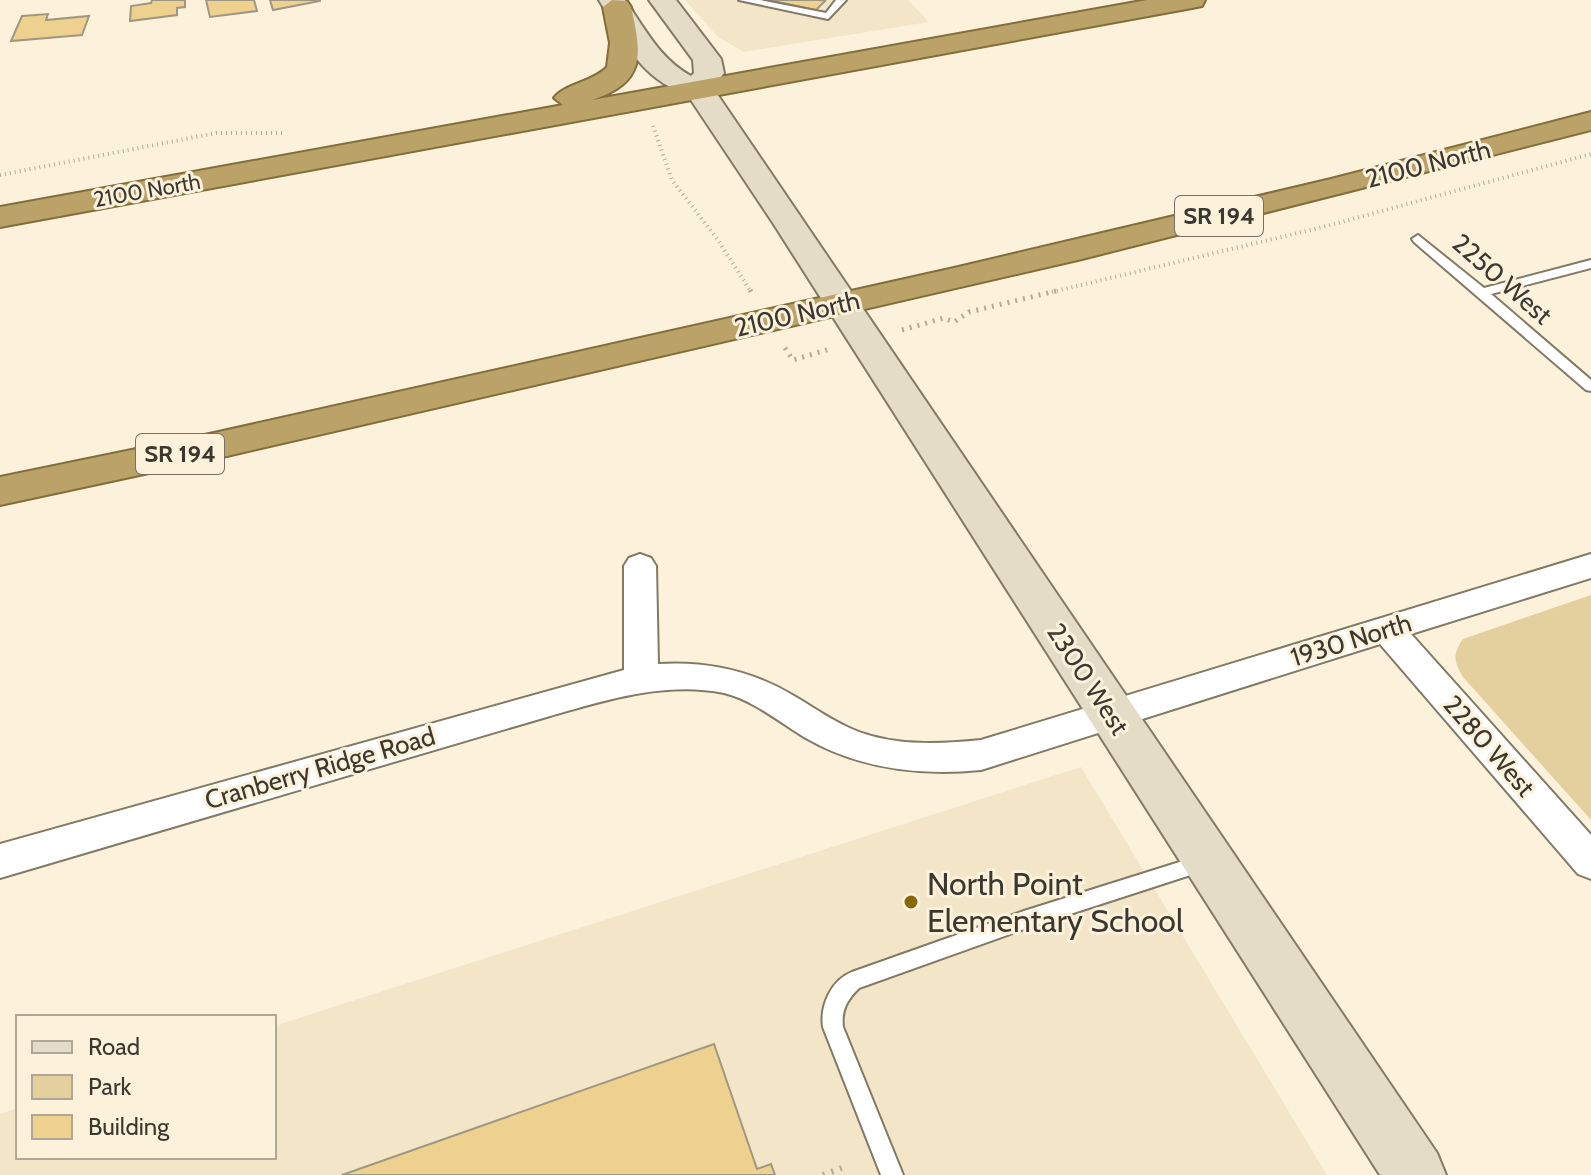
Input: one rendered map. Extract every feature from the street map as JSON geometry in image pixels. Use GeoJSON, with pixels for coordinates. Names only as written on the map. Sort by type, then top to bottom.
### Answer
{"type":"FeatureCollection","features":[{"type":"Feature","properties":{"kind":"highway","name":"2100 North"},"geometry":{"type":"LineString","coordinates":[[0,217],[298,147],[698,88],[1192,0]]}},
{"type":"Feature","properties":{"kind":"highway"},"geometry":{"type":"LineString","coordinates":[[298,147],[419,131],[554,102],[602,85],[619,72],[626,59],[614,4]]}},
{"type":"Feature","properties":{"kind":"highway","name":"2100 North"},"geometry":{"type":"LineString","coordinates":[[0,491],[136,464],[845,303],[1420,168],[1591,121]]}},
{"type":"Feature","properties":{"kind":"main road"},"geometry":{"type":"LineString","coordinates":[[614,4],[663,75],[679,84],[698,88],[705,81],[710,66],[662,0]]}},
{"type":"Feature","properties":{"kind":"main road","name":"2300 West"},"geometry":{"type":"LineString","coordinates":[[698,88],[845,303],[1110,713],[1415,1175]]}},
{"type":"Feature","properties":{"kind":"street"},"geometry":{"type":"LineString","coordinates":[[640,566],[641,679]]}},
{"type":"Feature","properties":{"kind":"street","name":"1930 North"},"geometry":{"type":"LineString","coordinates":[[1110,713],[1591,566]]}},
{"type":"Feature","properties":{"kind":"street","name":"2280 West"},"geometry":{"type":"LineString","coordinates":[[1386,629],[1591,862]]}},
{"type":"Feature","properties":{"kind":"street","name":"Cranberry Ridge Road"},"geometry":{"type":"LineString","coordinates":[[0,861],[550,702],[641,679],[669,676],[723,680],[775,700],[843,741],[896,756],[925,759],[981,755],[1110,713]]}},
{"type":"Feature","properties":{"kind":"lane"},"geometry":{"type":"LineString","coordinates":[[744,0],[768,2],[828,16],[841,0]]}},
{"type":"Feature","properties":{"kind":"lane","name":"2250 West"},"geometry":{"type":"LineString","coordinates":[[1418,239],[1591,387]]}},
{"type":"Feature","properties":{"kind":"lane"},"geometry":{"type":"LineString","coordinates":[[1481,293],[1591,264]]}},
{"type":"Feature","properties":{"kind":"lane"},"geometry":{"type":"LineString","coordinates":[[892,1175],[833,1027],[831,1015],[843,990],[852,981],[1000,928],[1207,861]]}},
{"type":"Feature","properties":{"kind":"path"},"geometry":{"type":"LineString","coordinates":[[652,124],[672,180],[718,240],[750,290]]}},
{"type":"Feature","properties":{"kind":"path"},"geometry":{"type":"LineString","coordinates":[[0,175],[216,133],[298,147]]}},
{"type":"Feature","properties":{"kind":"path"},"geometry":{"type":"LineString","coordinates":[[954,322],[969,312],[1308,231],[1591,154]]}},
{"type":"Feature","properties":{"kind":"path"},"geometry":{"type":"LineString","coordinates":[[823,1175],[847,1166]]}},
{"type":"Feature","properties":{"kind":"shaded area"},"geometry":{"type":"Polygon","coordinates":[[[685,0],[908,0],[929,22],[744,52],[718,37],[685,0]]]}},
{"type":"Feature","properties":{"kind":"shaded area","name":"North Point Elementary School"},"geometry":{"type":"Polygon","coordinates":[[[1081,767],[1327,1175],[0,1175],[0,1114],[16,1109],[16,1159],[276,1159],[276,1025],[1081,767]]]}},
{"type":"Feature","properties":{"kind":"green space"},"geometry":{"type":"Polygon","coordinates":[[[1591,595],[1591,820],[1463,677],[1456,658],[1463,639],[1591,595]]]}},
{"type":"Feature","properties":{"kind":"building"},"geometry":{"type":"Polygon","coordinates":[[[152,0],[185,0],[185,7],[177,8],[177,15],[130,21],[131,6],[151,3],[152,0]]]}},
{"type":"Feature","properties":{"kind":"building"},"geometry":{"type":"Polygon","coordinates":[[[206,0],[254,0],[257,11],[210,17],[206,0]]]}},
{"type":"Feature","properties":{"kind":"building"},"geometry":{"type":"Polygon","coordinates":[[[270,0],[320,0],[320,1],[273,10],[270,0]]]}},
{"type":"Feature","properties":{"kind":"building"},"geometry":{"type":"Polygon","coordinates":[[[767,0],[821,0],[825,1],[816,10],[767,0]]]}},
{"type":"Feature","properties":{"kind":"building"},"geometry":{"type":"Polygon","coordinates":[[[48,14],[46,20],[89,16],[82,35],[11,41],[22,16],[48,14]]]}},
{"type":"Feature","properties":{"kind":"building"},"geometry":{"type":"Polygon","coordinates":[[[714,1044],[757,1169],[771,1164],[775,1175],[342,1175],[714,1044]]]}},
{"type":"Feature","properties":{"kind":"place","name":"North Point Elementary School"},"geometry":{"type":"Point","coordinates":[911,902]}}]}
